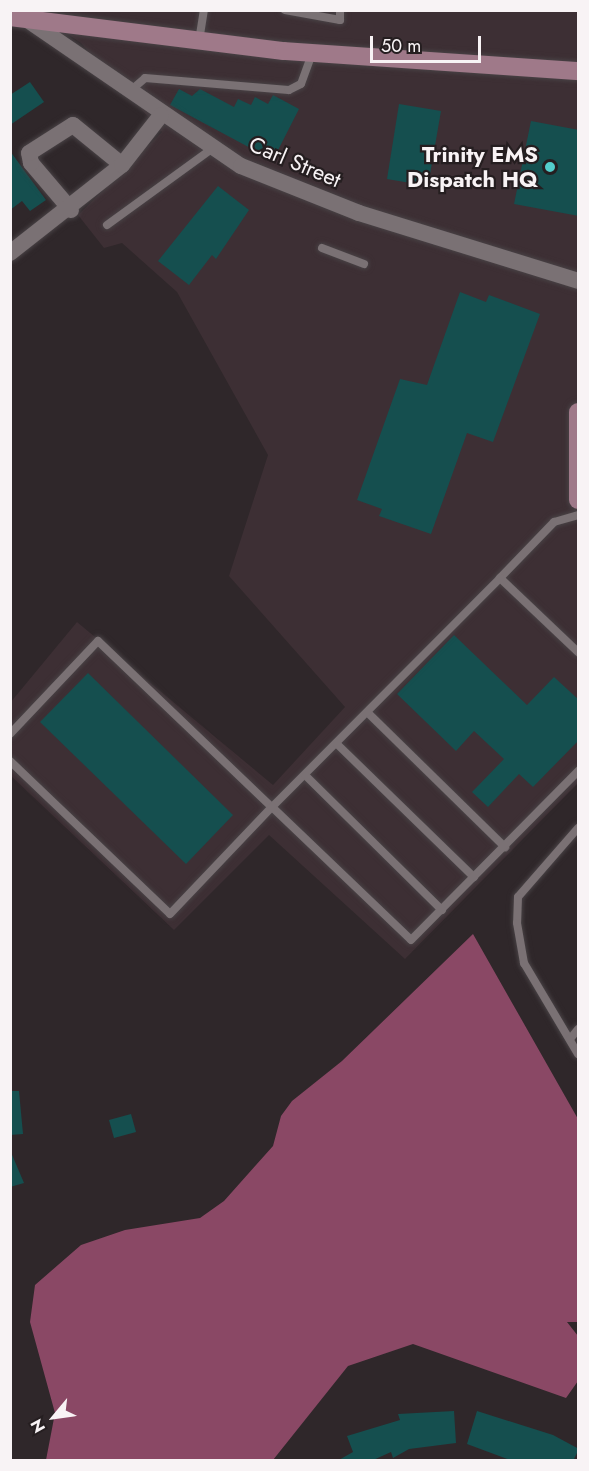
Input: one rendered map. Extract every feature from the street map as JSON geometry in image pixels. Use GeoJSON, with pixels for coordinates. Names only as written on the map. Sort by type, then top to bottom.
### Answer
{"type":"FeatureCollection","features":[{"type":"Feature","properties":{"kind":"main road"},"geometry":{"type":"LineString","coordinates":[[28,17],[198,42],[312,53],[579,71]]}},
{"type":"Feature","properties":{"kind":"main road"},"geometry":{"type":"LineString","coordinates":[[579,412],[579,500]]}},
{"type":"Feature","properties":{"kind":"street","name":"Carl Street"},"geometry":{"type":"LineString","coordinates":[[28,17],[161,115],[241,166],[359,213],[579,281]]}},
{"type":"Feature","properties":{"kind":"street"},"geometry":{"type":"LineString","coordinates":[[10,253],[71,210],[122,165],[161,115]]}},
{"type":"Feature","properties":{"kind":"street"},"geometry":{"type":"LineString","coordinates":[[71,210],[31,163],[29,153],[51,134],[73,125],[122,165]]}},
{"type":"Feature","properties":{"kind":"lane"},"geometry":{"type":"LineString","coordinates":[[198,42],[204,10]]}},
{"type":"Feature","properties":{"kind":"lane"},"geometry":{"type":"LineString","coordinates":[[285,10],[339,20],[340,10]]}},
{"type":"Feature","properties":{"kind":"lane"},"geometry":{"type":"LineString","coordinates":[[129,92],[145,78],[289,90],[301,84],[312,53]]}},
{"type":"Feature","properties":{"kind":"lane"},"geometry":{"type":"LineString","coordinates":[[107,225],[213,148]]}},
{"type":"Feature","properties":{"kind":"lane"},"geometry":{"type":"LineString","coordinates":[[322,248],[364,264]]}},
{"type":"Feature","properties":{"kind":"lane"},"geometry":{"type":"LineString","coordinates":[[10,760],[170,914],[272,807],[338,744],[554,522],[579,515]]}},
{"type":"Feature","properties":{"kind":"lane"},"geometry":{"type":"LineString","coordinates":[[500,578],[579,652]]}},
{"type":"Feature","properties":{"kind":"lane"},"geometry":{"type":"LineString","coordinates":[[10,734],[98,641],[411,940],[579,771]]}},
{"type":"Feature","properties":{"kind":"lane"},"geometry":{"type":"LineString","coordinates":[[368,713],[505,847]]}},
{"type":"Feature","properties":{"kind":"lane"},"geometry":{"type":"LineString","coordinates":[[338,744],[474,877]]}},
{"type":"Feature","properties":{"kind":"lane"},"geometry":{"type":"LineString","coordinates":[[306,776],[442,910]]}},
{"type":"Feature","properties":{"kind":"lane"},"geometry":{"type":"LineString","coordinates":[[579,828],[518,897],[517,923],[524,963],[579,1054]]}},
{"type":"Feature","properties":{"kind":"lane"},"geometry":{"type":"LineString","coordinates":[[570,1039],[579,1029]]}},
{"type":"Feature","properties":{"kind":"shaded area"},"geometry":{"type":"Polygon","coordinates":[[[34,11],[578,11],[578,783],[405,959],[269,835],[174,930],[11,776],[10,703],[77,622],[273,785],[345,707],[229,576],[268,455],[177,292],[122,243],[104,248],[78,215],[162,132],[81,43],[34,11]]]}},
{"type":"Feature","properties":{"kind":"shaded area"},"geometry":{"type":"Polygon","coordinates":[[[473,934],[578,1119],[578,1322],[567,1322],[578,1336],[578,1381],[566,1398],[413,1344],[348,1366],[273,1460],[46,1460],[55,1413],[30,1322],[35,1285],[81,1245],[125,1230],[200,1218],[224,1201],[273,1146],[281,1116],[292,1101],[342,1061],[473,934]]]}},
{"type":"Feature","properties":{"kind":"building"},"geometry":{"type":"Polygon","coordinates":[[[30,82],[44,102],[10,125],[10,95],[30,82]]]}},
{"type":"Feature","properties":{"kind":"building"},"geometry":{"type":"Polygon","coordinates":[[[179,89],[192,96],[200,89],[234,107],[238,99],[251,105],[255,97],[268,104],[273,95],[299,109],[273,160],[170,105],[179,89]]]}},
{"type":"Feature","properties":{"kind":"building"},"geometry":{"type":"Polygon","coordinates":[[[399,104],[441,111],[428,186],[387,179],[399,104]]]}},
{"type":"Feature","properties":{"kind":"building","name":"Trinity EMS Dispatch HQ"},"geometry":{"type":"Polygon","coordinates":[[[531,121],[579,130],[579,216],[514,204],[531,121]]]}},
{"type":"Feature","properties":{"kind":"building"},"geometry":{"type":"Polygon","coordinates":[[[10,151],[46,200],[30,211],[22,201],[10,210],[10,151]]]}},
{"type":"Feature","properties":{"kind":"building"},"geometry":{"type":"Polygon","coordinates":[[[218,186],[249,210],[216,259],[212,255],[189,285],[158,261],[218,186]]]}},
{"type":"Feature","properties":{"kind":"building"},"geometry":{"type":"Polygon","coordinates":[[[460,292],[486,302],[489,295],[540,314],[493,442],[467,433],[431,534],[379,516],[382,509],[357,500],[400,379],[427,385],[460,292]]]}},
{"type":"Feature","properties":{"kind":"building"},"geometry":{"type":"Polygon","coordinates":[[[454,635],[527,705],[554,677],[579,700],[579,740],[533,787],[519,774],[488,807],[472,792],[504,759],[474,731],[456,751],[397,694],[454,635]]]}},
{"type":"Feature","properties":{"kind":"building"},"geometry":{"type":"Polygon","coordinates":[[[88,673],[233,815],[186,864],[40,722],[88,673]]]}},
{"type":"Feature","properties":{"kind":"building"},"geometry":{"type":"Polygon","coordinates":[[[10,1091],[19,1091],[23,1134],[10,1135],[10,1091]]]}},
{"type":"Feature","properties":{"kind":"building"},"geometry":{"type":"Polygon","coordinates":[[[131,1114],[136,1132],[114,1138],[109,1120],[131,1114]]]}},
{"type":"Feature","properties":{"kind":"building"},"geometry":{"type":"Polygon","coordinates":[[[10,1150],[24,1183],[10,1187],[10,1150]]]}},
{"type":"Feature","properties":{"kind":"building"},"geometry":{"type":"Polygon","coordinates":[[[454,1411],[456,1443],[409,1449],[393,1458],[391,1452],[371,1461],[337,1461],[353,1452],[347,1436],[400,1420],[398,1414],[454,1411]]]}},
{"type":"Feature","properties":{"kind":"building"},"geometry":{"type":"Polygon","coordinates":[[[477,1411],[553,1435],[579,1449],[573,1461],[513,1461],[467,1444],[477,1411]]]}},
{"type":"Feature","properties":{"kind":"place","name":"Trinity EMS Dispatch HQ"},"geometry":{"type":"Point","coordinates":[550,167]}}]}
